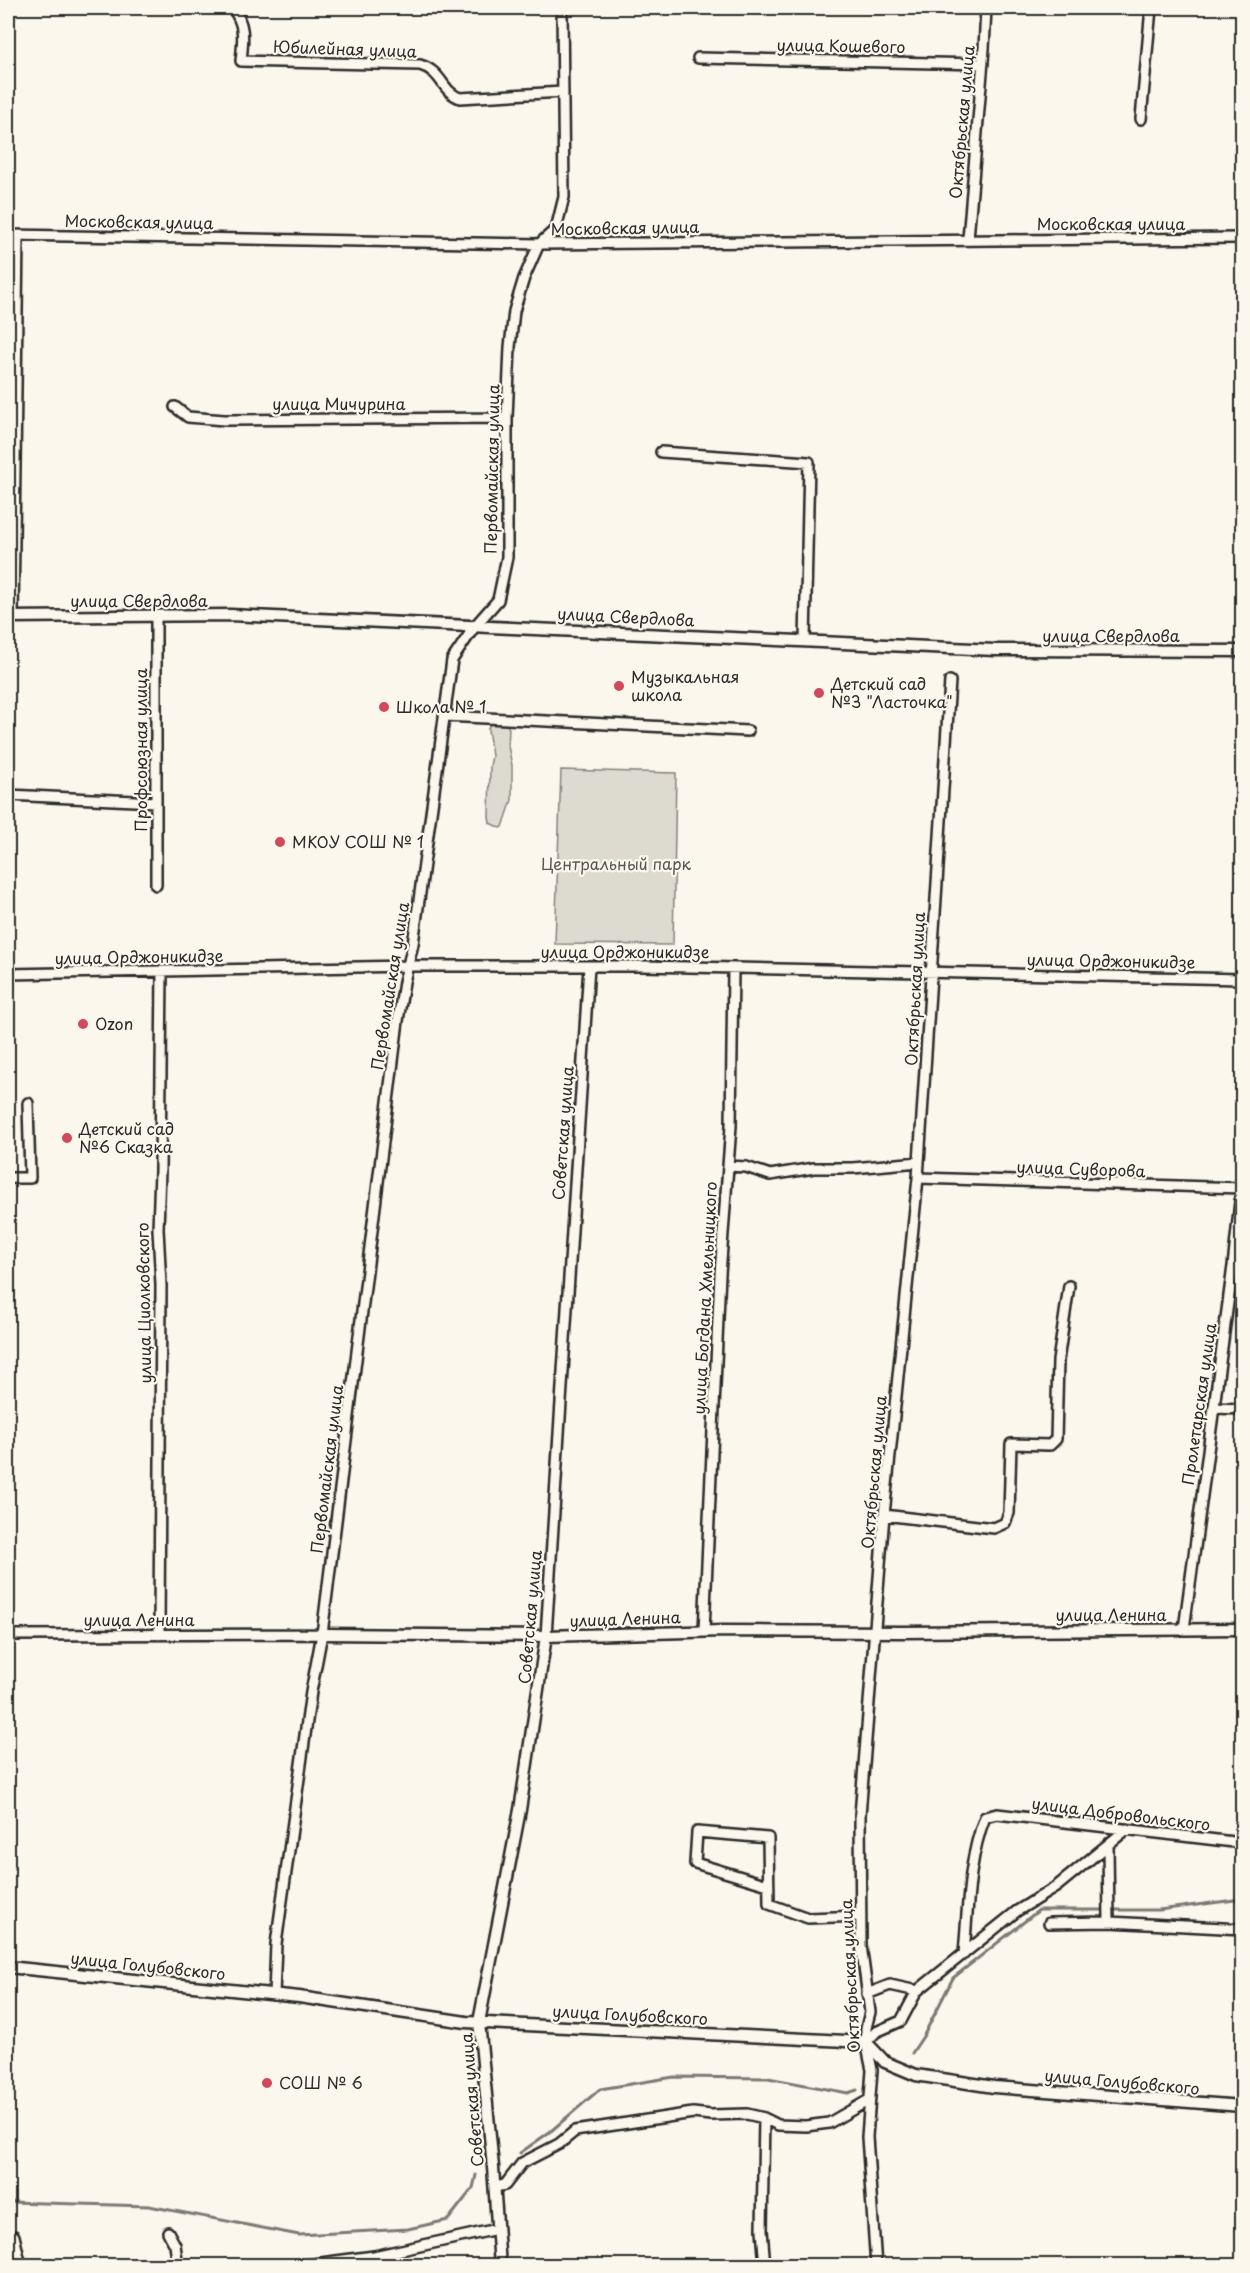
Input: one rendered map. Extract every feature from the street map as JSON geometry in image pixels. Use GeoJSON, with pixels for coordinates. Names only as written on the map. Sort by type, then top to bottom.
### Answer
{"type":"FeatureCollection","features":[{"type":"Feature","properties":{"kind":"street","name":"Юбилейная улица"},"geometry":{"type":"LineString","coordinates":[[232,8],[239,16],[243,29],[241,60],[420,65],[429,68],[440,78],[449,93],[460,98],[563,92]]}},
{"type":"Feature","properties":{"kind":"street","name":"Первомайская улица"},"geometry":{"type":"LineString","coordinates":[[274,1995],[276,1944],[311,1692],[322,1634],[386,1114],[452,660],[475,626],[498,600],[507,557],[507,418],[514,312],[524,278],[539,244],[556,229],[564,197],[562,8]]}},
{"type":"Feature","properties":{"kind":"street","name":"Октябрьская улица"},"geometry":{"type":"LineString","coordinates":[[968,239],[986,8]]}},
{"type":"Feature","properties":{"kind":"street"},"geometry":{"type":"LineString","coordinates":[[1141,119],[1151,8]]}},
{"type":"Feature","properties":{"kind":"street","name":"улица Кошевого"},"geometry":{"type":"LineString","coordinates":[[698,58],[983,64]]}},
{"type":"Feature","properties":{"kind":"street","name":"Московская улица"},"geometry":{"type":"LineString","coordinates":[[8,236],[539,244],[1242,238]]}},
{"type":"Feature","properties":{"kind":"street"},"geometry":{"type":"LineString","coordinates":[[10,617],[18,236]]}},
{"type":"Feature","properties":{"kind":"street","name":"улица Мичурина"},"geometry":{"type":"LineString","coordinates":[[175,407],[188,417],[224,420],[507,418]]}},
{"type":"Feature","properties":{"kind":"street"},"geometry":{"type":"LineString","coordinates":[[661,452],[809,462],[806,640]]}},
{"type":"Feature","properties":{"kind":"street","name":"улица Свердлова"},"geometry":{"type":"LineString","coordinates":[[10,617],[230,615],[1008,651],[1242,651]]}},
{"type":"Feature","properties":{"kind":"street","name":"Профсоюзная улица"},"geometry":{"type":"LineString","coordinates":[[156,616],[156,885]]}},
{"type":"Feature","properties":{"kind":"street","name":"Октябрьская улица"},"geometry":{"type":"LineString","coordinates":[[876,2265],[867,2137],[872,2070],[866,2042],[866,2028],[870,2012],[861,1945],[860,1815],[884,1515],[918,1178],[950,681]]}},
{"type":"Feature","properties":{"kind":"street"},"geometry":{"type":"LineString","coordinates":[[444,716],[748,731]]}},
{"type":"Feature","properties":{"kind":"street"},"geometry":{"type":"LineString","coordinates":[[8,795],[156,802]]}},
{"type":"Feature","properties":{"kind":"street","name":"улица Орджоникидзе"},"geometry":{"type":"LineString","coordinates":[[8,974],[407,966],[589,966],[1242,979]]}},
{"type":"Feature","properties":{"kind":"street","name":"Советская улица"},"geometry":{"type":"LineString","coordinates":[[500,2265],[479,2022],[520,1810],[546,1636],[589,966]]}},
{"type":"Feature","properties":{"kind":"street","name":"улица Богдана Хмельницкого"},"geometry":{"type":"LineString","coordinates":[[704,1631],[716,1355],[731,1126],[733,968]]}},
{"type":"Feature","properties":{"kind":"street","name":"улица Циолковского"},"geometry":{"type":"LineString","coordinates":[[159,1635],[161,1285],[158,1229],[161,1161],[162,972]]}},
{"type":"Feature","properties":{"kind":"street"},"geometry":{"type":"LineString","coordinates":[[8,1180],[30,1178],[28,1103]]}},
{"type":"Feature","properties":{"kind":"street"},"geometry":{"type":"LineString","coordinates":[[728,1166],[746,1167],[770,1175],[814,1168],[853,1168],[919,1162]]}},
{"type":"Feature","properties":{"kind":"street","name":"улица Суворова"},"geometry":{"type":"LineString","coordinates":[[918,1178],[1242,1188]]}},
{"type":"Feature","properties":{"kind":"street","name":"Пролетарская улица"},"geometry":{"type":"LineString","coordinates":[[1184,1629],[1214,1408],[1238,1258],[1242,1183]]}},
{"type":"Feature","properties":{"kind":"street"},"geometry":{"type":"LineString","coordinates":[[884,1515],[994,1528],[1005,1523],[1009,1513],[1011,1444],[1050,1445],[1056,1439],[1058,1361],[1069,1286]]}},
{"type":"Feature","properties":{"kind":"street"},"geometry":{"type":"LineString","coordinates":[[1214,1408],[1242,1408]]}},
{"type":"Feature","properties":{"kind":"street","name":"улица Ленина"},"geometry":{"type":"LineString","coordinates":[[8,1635],[546,1636],[704,1631],[1242,1629]]}},
{"type":"Feature","properties":{"kind":"street","name":"улица Добровольского"},"geometry":{"type":"LineString","coordinates":[[964,1954],[970,1875],[976,1838],[985,1817],[997,1814],[1242,1843]]}},
{"type":"Feature","properties":{"kind":"street"},"geometry":{"type":"LineString","coordinates":[[866,2042],[876,2032],[901,2022],[917,1991],[1017,1911],[1056,1887],[1127,1829]]}},
{"type":"Feature","properties":{"kind":"street"},"geometry":{"type":"LineString","coordinates":[[768,1885],[695,1863],[697,1832],[768,1838],[769,1904],[808,1918],[861,1916]]}},
{"type":"Feature","properties":{"kind":"street"},"geometry":{"type":"LineString","coordinates":[[1108,1845],[1109,1922]]}},
{"type":"Feature","properties":{"kind":"street"},"geometry":{"type":"LineString","coordinates":[[1049,1923],[1109,1922],[1242,1929]]}},
{"type":"Feature","properties":{"kind":"street","name":"улица Голубовского"},"geometry":{"type":"LineString","coordinates":[[8,1967],[274,1995],[466,2022],[866,2042],[885,2062],[916,2075],[994,2087],[1242,2106]]}},
{"type":"Feature","properties":{"kind":"street"},"geometry":{"type":"LineString","coordinates":[[867,1994],[890,1985],[917,1991]]}},
{"type":"Feature","properties":{"kind":"street"},"geometry":{"type":"LineString","coordinates":[[495,2187],[505,2185],[522,2163],[559,2144],[575,2131],[693,2113],[747,2114],[764,2118],[777,2125],[806,2126],[829,2123],[869,2100]]}},
{"type":"Feature","properties":{"kind":"street"},"geometry":{"type":"LineString","coordinates":[[764,2118],[762,2230],[765,2265]]}},
{"type":"Feature","properties":{"kind":"street"},"geometry":{"type":"LineString","coordinates":[[764,2138],[777,2125]]}},
{"type":"Feature","properties":{"kind":"street"},"geometry":{"type":"LineString","coordinates":[[298,2265],[374,2256],[497,2229]]}},
{"type":"Feature","properties":{"kind":"street"},"geometry":{"type":"LineString","coordinates":[[168,2232],[175,2245],[178,2265]]}},
{"type":"Feature","properties":{"kind":"street"},"geometry":{"type":"LineString","coordinates":[[14,2236],[21,2265]]}},
{"type":"Feature","properties":{"kind":"green space"},"geometry":{"type":"Polygon","coordinates":[[[490,723],[506,723],[509,729],[512,800],[503,827],[500,828],[490,823],[489,816],[492,756],[488,729],[490,723]]]}},
{"type":"Feature","properties":{"kind":"green space","name":"Центральный парк"},"geometry":{"type":"Polygon","coordinates":[[[561,770],[676,773],[673,945],[555,944],[561,770]]]}},
{"type":"Feature","properties":{"kind":"waterway"},"geometry":{"type":"LineString","coordinates":[[912,2053],[924,2035],[953,1978],[1039,1910],[1159,1910],[1242,1899]]}},
{"type":"Feature","properties":{"kind":"waterway"},"geometry":{"type":"LineString","coordinates":[[520,2153],[551,2131],[600,2089],[674,2077],[768,2078],[848,2093],[857,2090]]}},
{"type":"Feature","properties":{"kind":"waterway"},"geometry":{"type":"LineString","coordinates":[[8,2202],[149,2206],[299,2235],[408,2229],[448,2220],[473,2188],[476,2175]]}},
{"type":"Feature","properties":{"kind":"place","name":"Музыкальная школа"},"geometry":{"type":"Point","coordinates":[619,686]}},
{"type":"Feature","properties":{"kind":"place","name":"Детский сад №3 \"Ласточка\""},"geometry":{"type":"Point","coordinates":[819,693]}},
{"type":"Feature","properties":{"kind":"place","name":"Школа № 1"},"geometry":{"type":"Point","coordinates":[384,707]}},
{"type":"Feature","properties":{"kind":"place","name":"МКОУ СОШ № 1"},"geometry":{"type":"Point","coordinates":[280,842]}},
{"type":"Feature","properties":{"kind":"place","name":"Ozon"},"geometry":{"type":"Point","coordinates":[83,1024]}},
{"type":"Feature","properties":{"kind":"place","name":"Детский сад №6 Сказка"},"geometry":{"type":"Point","coordinates":[67,1138]}},
{"type":"Feature","properties":{"kind":"place","name":"СОШ № 6"},"geometry":{"type":"Point","coordinates":[267,2083]}}]}
